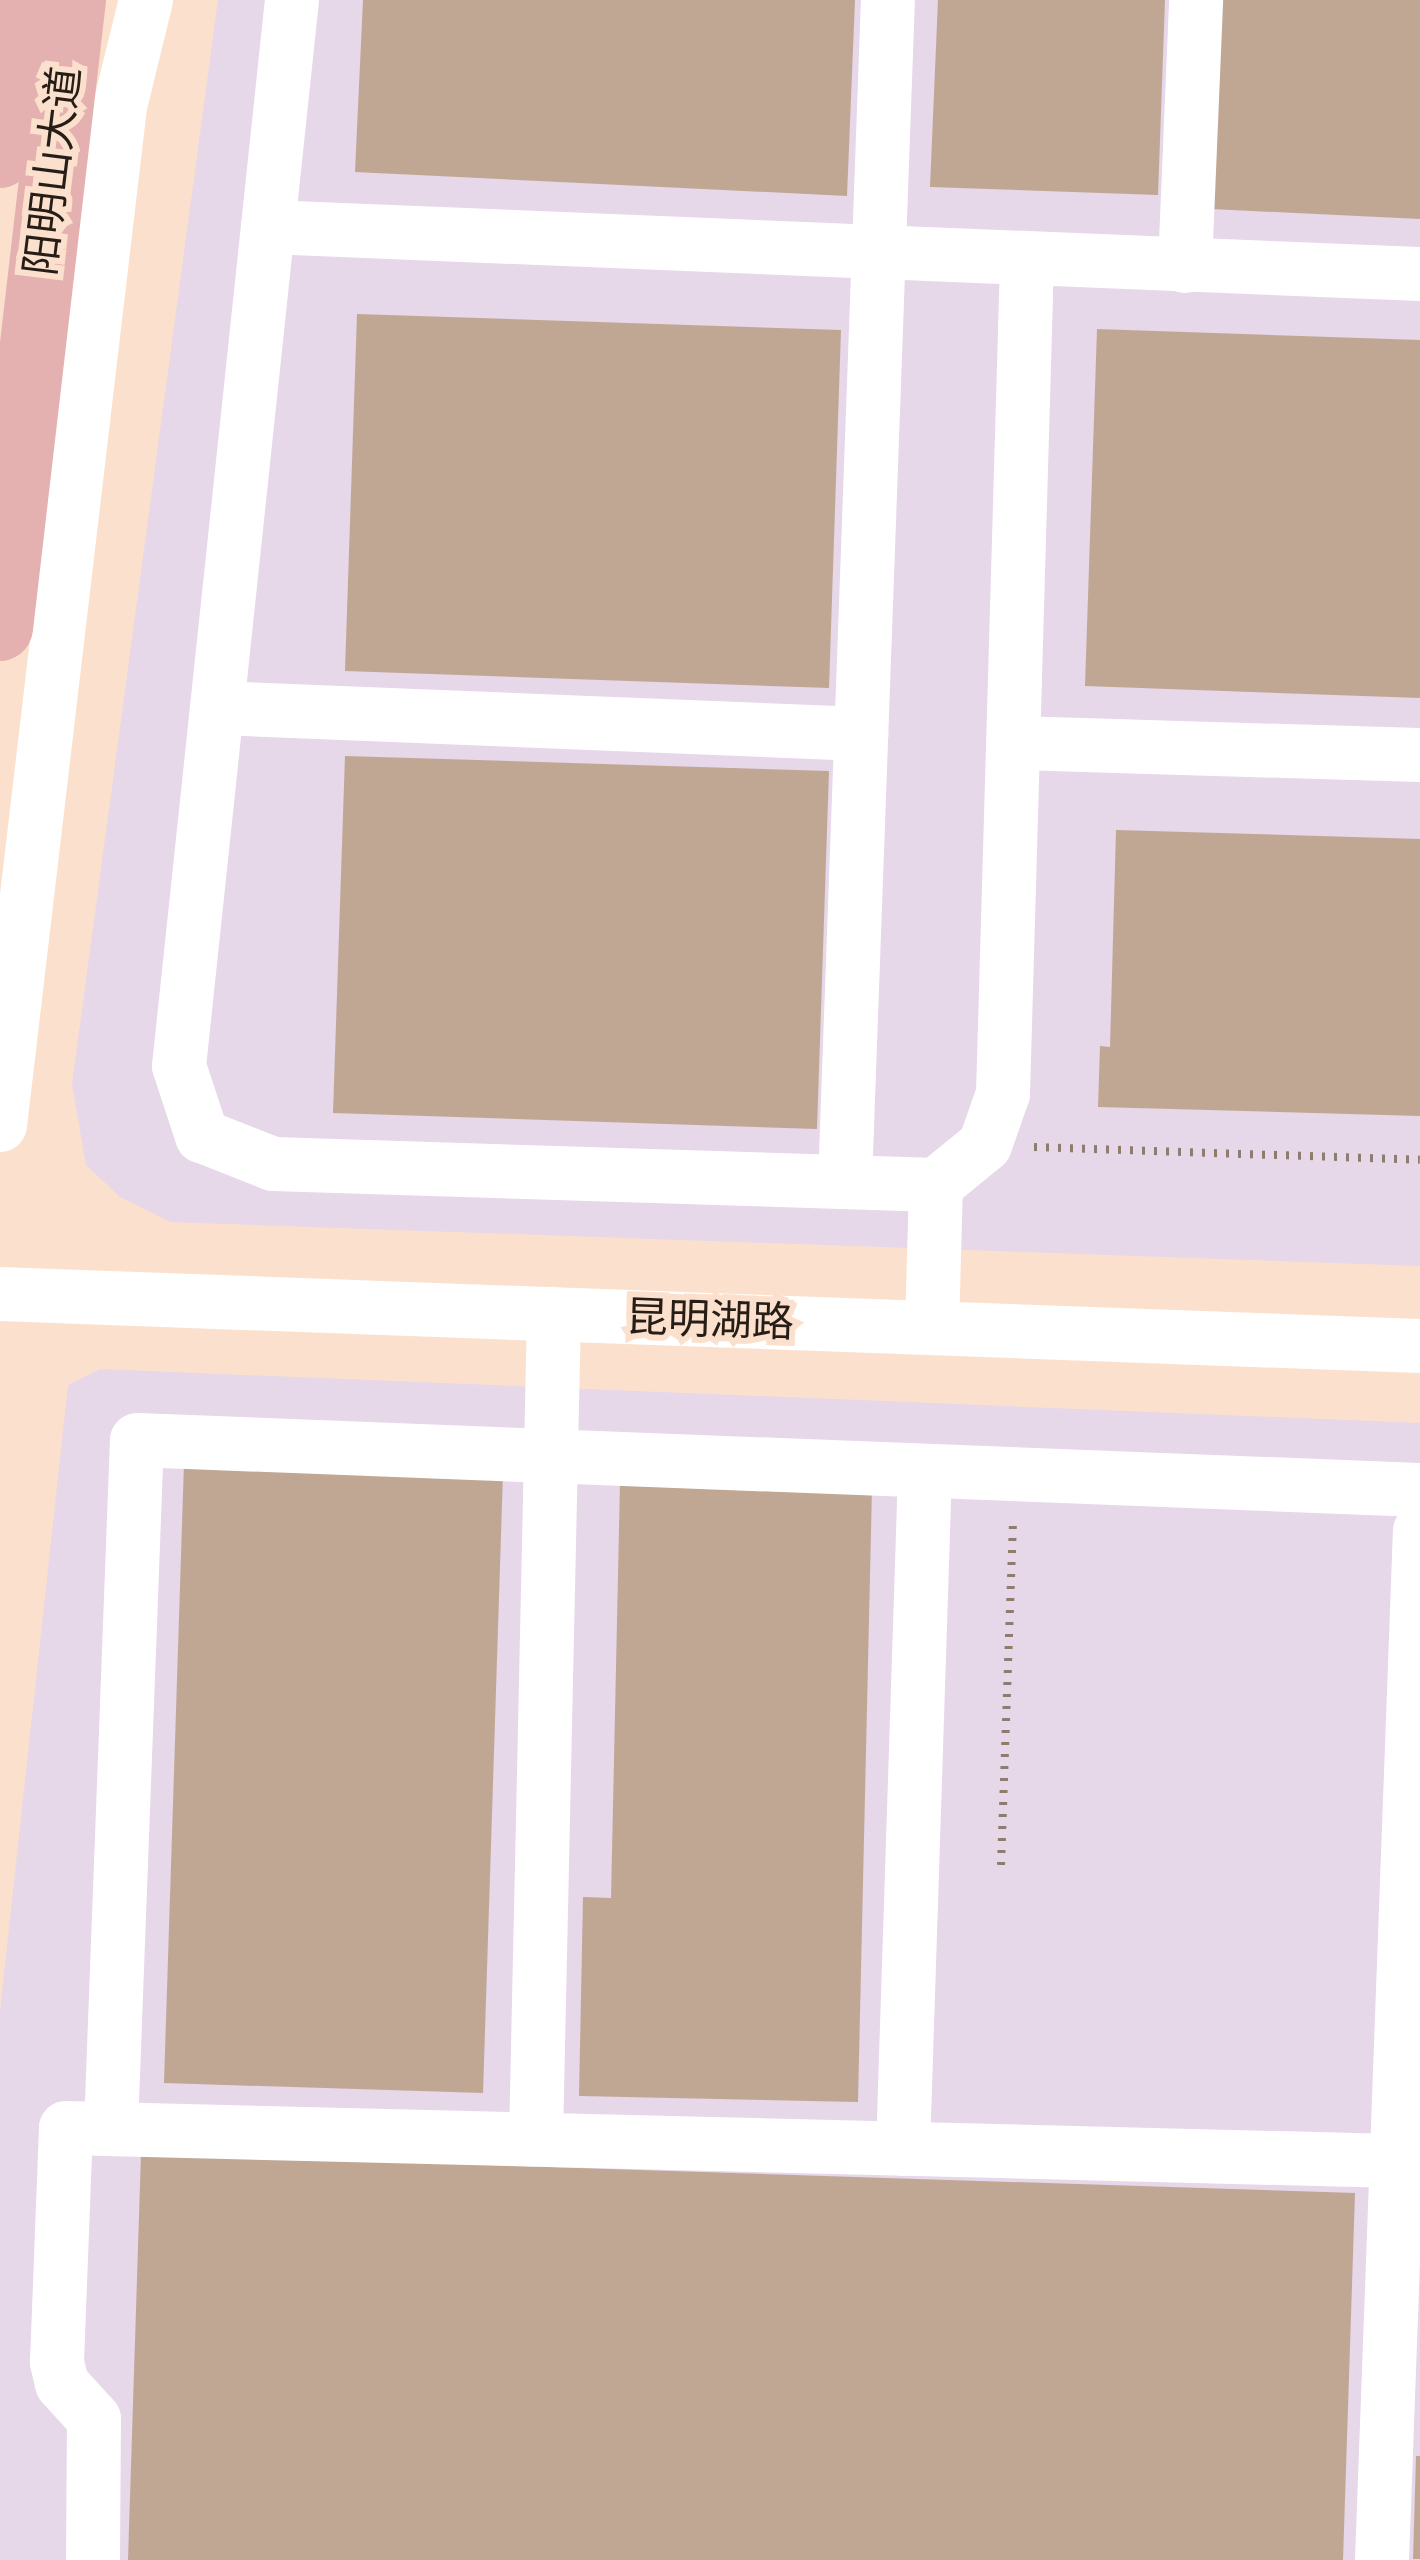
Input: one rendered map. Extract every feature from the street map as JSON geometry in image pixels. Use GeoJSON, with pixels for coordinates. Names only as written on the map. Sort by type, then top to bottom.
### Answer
{"type":"FeatureCollection","features":[{"type":"Feature","properties":{"kind":"main road","name":"阳明山大道"},"geometry":{"type":"LineString","coordinates":[[0,628],[18,166],[17,0]]}},
{"type":"Feature","properties":{"kind":"main road","name":"阳明山大道"},"geometry":{"type":"LineString","coordinates":[[18,166],[73,0]]}},
{"type":"Feature","properties":{"kind":"street"},"geometry":{"type":"LineString","coordinates":[[0,1125],[120,106],[146,0]]}},
{"type":"Feature","properties":{"kind":"street"},"geometry":{"type":"LineString","coordinates":[[292,0],[179,1066],[202,1136],[273,1164],[936,1185],[985,1145],[1004,1094],[1027,261]]}},
{"type":"Feature","properties":{"kind":"street"},"geometry":{"type":"LineString","coordinates":[[844,1182],[888,0]]}},
{"type":"Feature","properties":{"kind":"street"},"geometry":{"type":"LineString","coordinates":[[1185,266],[1196,0]]}},
{"type":"Feature","properties":{"kind":"street"},"geometry":{"type":"LineString","coordinates":[[268,227],[1420,274]]}},
{"type":"Feature","properties":{"kind":"street"},"geometry":{"type":"LineString","coordinates":[[218,708],[861,734]]}},
{"type":"Feature","properties":{"kind":"street"},"geometry":{"type":"LineString","coordinates":[[1014,743],[1420,755]]}},
{"type":"Feature","properties":{"kind":"street"},"geometry":{"type":"LineString","coordinates":[[932,1328],[936,1185]]}},
{"type":"Feature","properties":{"kind":"street","name":"昆明湖路"},"geometry":{"type":"LineString","coordinates":[[0,1294],[1420,1346]]}},
{"type":"Feature","properties":{"kind":"street"},"geometry":{"type":"LineString","coordinates":[[536,2139],[554,1314]]}},
{"type":"Feature","properties":{"kind":"street"},"geometry":{"type":"LineString","coordinates":[[110,2128],[137,1440],[1420,1490]]}},
{"type":"Feature","properties":{"kind":"street"},"geometry":{"type":"LineString","coordinates":[[903,2149],[925,1471]]}},
{"type":"Feature","properties":{"kind":"street"},"geometry":{"type":"LineString","coordinates":[[1382,2560],[1420,1531]]}},
{"type":"Feature","properties":{"kind":"street"},"geometry":{"type":"LineString","coordinates":[[93,2560],[94,2419],[62,2384],[57,2362],[66,2128],[1395,2161]]}},
{"type":"Feature","properties":{"kind":"path"},"geometry":{"type":"LineString","coordinates":[[985,1145],[1420,1160]]}},
{"type":"Feature","properties":{"kind":"path"},"geometry":{"type":"LineString","coordinates":[[1001,1865],[1014,1474]]}},
{"type":"Feature","properties":{"kind":"shaded area"},"geometry":{"type":"Polygon","coordinates":[[[218,0],[1420,0],[1420,1266],[171,1222],[120,1197],[86,1165],[72,1084],[218,0]]]}},
{"type":"Feature","properties":{"kind":"shaded area"},"geometry":{"type":"Polygon","coordinates":[[[100,1369],[1420,1423],[1420,2560],[0,2560],[0,2011],[68,1385],[100,1369]]]}},
{"type":"Feature","properties":{"kind":"building"},"geometry":{"type":"Polygon","coordinates":[[[363,0],[855,0],[847,196],[355,172],[363,0]]]}},
{"type":"Feature","properties":{"kind":"building"},"geometry":{"type":"Polygon","coordinates":[[[938,0],[1165,0],[1158,195],[930,187],[938,0]]]}},
{"type":"Feature","properties":{"kind":"building"},"geometry":{"type":"Polygon","coordinates":[[[1221,0],[1420,0],[1420,219],[1211,209],[1221,0]]]}},
{"type":"Feature","properties":{"kind":"building"},"geometry":{"type":"Polygon","coordinates":[[[357,314],[841,330],[829,688],[345,671],[357,314]]]}},
{"type":"Feature","properties":{"kind":"building"},"geometry":{"type":"Polygon","coordinates":[[[1097,329],[1420,340],[1420,698],[1085,686],[1097,329]]]}},
{"type":"Feature","properties":{"kind":"building"},"geometry":{"type":"Polygon","coordinates":[[[345,756],[829,771],[817,1129],[333,1113],[345,756]]]}},
{"type":"Feature","properties":{"kind":"building"},"geometry":{"type":"Polygon","coordinates":[[[1116,830],[1420,839],[1420,1116],[1098,1107],[1100,1046],[1110,1047],[1116,830]]]}},
{"type":"Feature","properties":{"kind":"building"},"geometry":{"type":"Polygon","coordinates":[[[184,1463],[503,1473],[483,2093],[164,2083],[184,1463]]]}},
{"type":"Feature","properties":{"kind":"building"},"geometry":{"type":"Polygon","coordinates":[[[620,1483],[872,1488],[858,2102],[579,2096],[583,1897],[611,1898],[620,1483]]]}},
{"type":"Feature","properties":{"kind":"building"},"geometry":{"type":"Polygon","coordinates":[[[141,2154],[1355,2193],[1343,2560],[128,2560],[141,2154]]]}},
{"type":"Feature","properties":{"kind":"building"},"geometry":{"type":"Polygon","coordinates":[[[1416,2456],[1420,2456],[1420,2559],[1413,2559],[1416,2456]]]}}]}
